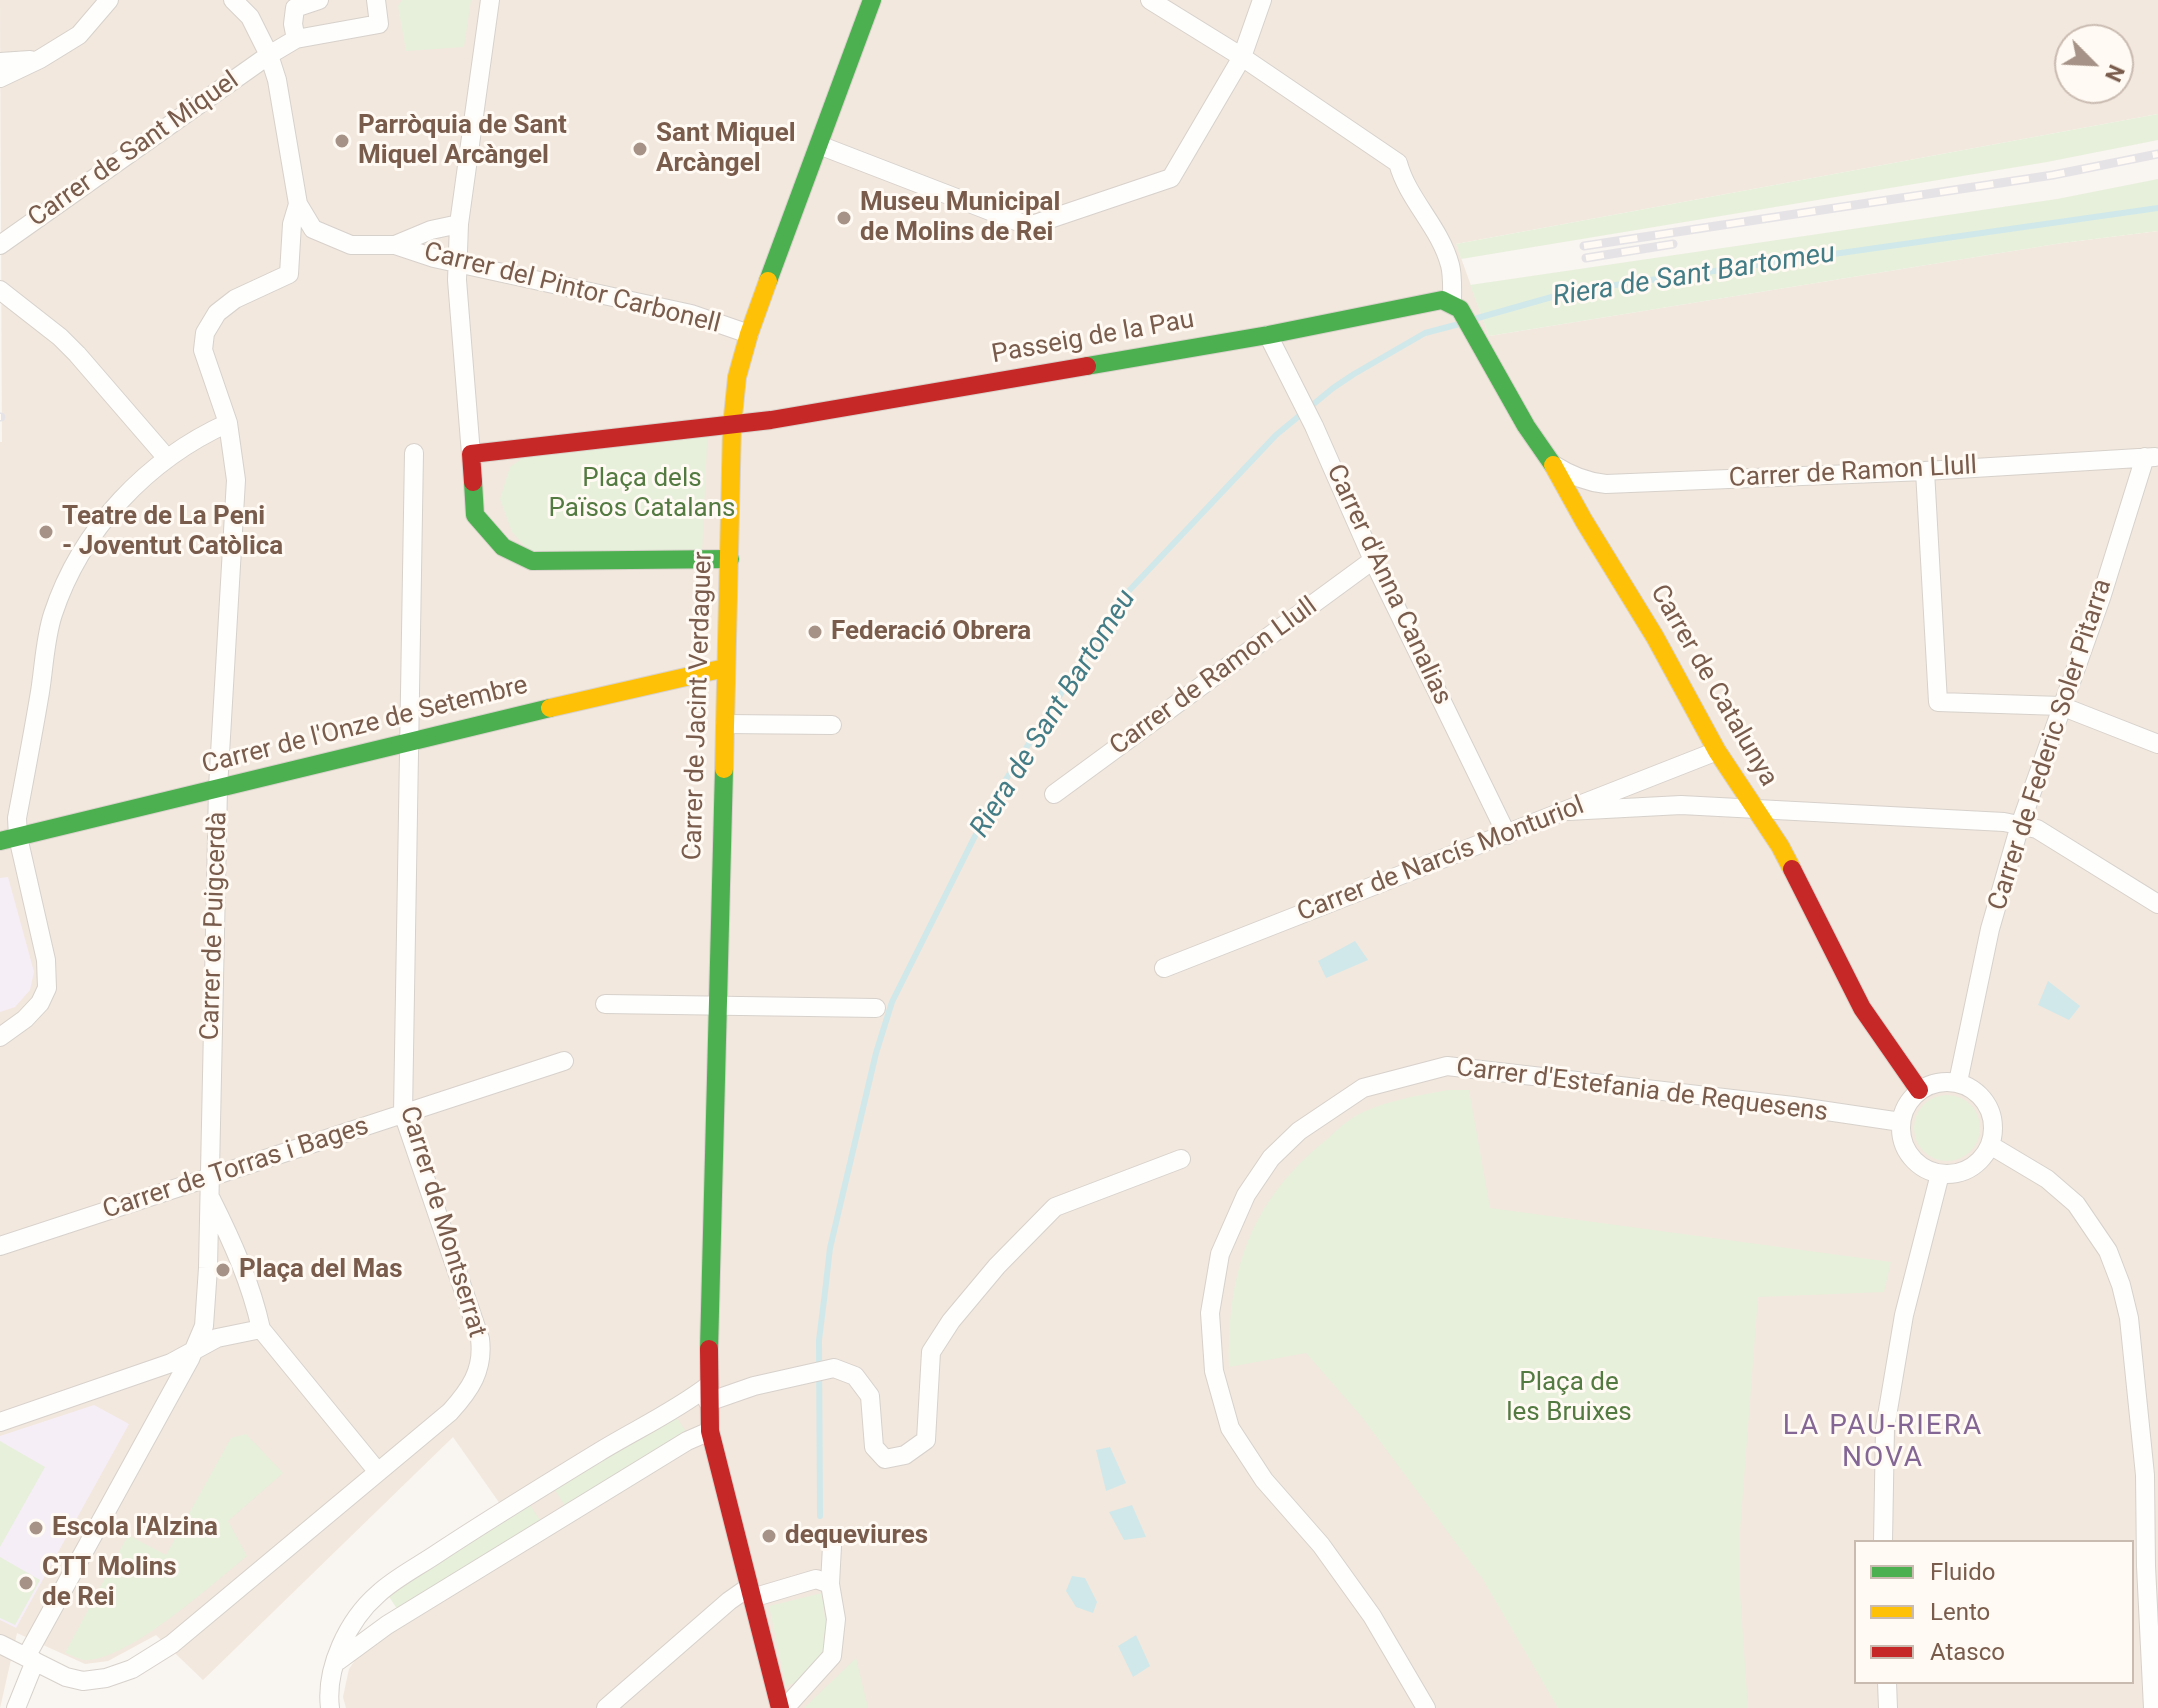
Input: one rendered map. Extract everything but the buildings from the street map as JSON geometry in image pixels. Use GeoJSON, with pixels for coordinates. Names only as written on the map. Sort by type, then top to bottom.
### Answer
{"type":"FeatureCollection","features":[{"type":"Feature","properties":{"kind":"street"},"geometry":{"type":"LineString","coordinates":[[0,78],[40,59],[79,35],[109,0]]}},
{"type":"Feature","properties":{"kind":"street"},"geometry":{"type":"LineString","coordinates":[[233,0],[250,17],[266,48],[277,80],[298,204]]}},
{"type":"Feature","properties":{"kind":"street"},"geometry":{"type":"LineString","coordinates":[[319,0],[295,8],[294,32],[379,24],[376,0]]}},
{"type":"Feature","properties":{"kind":"street"},"geometry":{"type":"LineString","coordinates":[[490,0],[456,261],[475,515],[503,547],[532,561],[730,559]]}},
{"type":"Feature","properties":{"kind":"street"},"geometry":{"type":"LineString","coordinates":[[1150,0],[1242,57],[1398,163],[1403,181],[1439,237],[1451,266],[1456,306]]}},
{"type":"Feature","properties":{"kind":"street"},"geometry":{"type":"LineString","coordinates":[[819,145],[1029,226],[1171,178],[1242,57],[1262,0]]}},
{"type":"Feature","properties":{"kind":"street","name":"Carrer de Jacint Verdaguer"},"geometry":{"type":"LineString","coordinates":[[782,1708],[710,1431],[708,1394],[732,426],[737,377],[749,334],[819,145],[866,2]]}},
{"type":"Feature","properties":{"kind":"street","name":"Carrer de Sant Miquel"},"geometry":{"type":"LineString","coordinates":[[0,245],[266,48],[294,32]]}},
{"type":"Feature","properties":{"kind":"street"},"geometry":{"type":"LineString","coordinates":[[0,62],[40,59]]}},
{"type":"Feature","properties":{"kind":"street","name":"Carrer del Pintor Carbonell"},"geometry":{"type":"LineString","coordinates":[[298,204],[313,229],[351,245],[395,245],[434,258],[691,314],[749,334]]}},
{"type":"Feature","properties":{"kind":"street","name":"Carrer de Puigcerdà"},"geometry":{"type":"LineString","coordinates":[[16,1708],[31,1659],[195,1349],[204,1326],[218,788],[236,480],[228,423],[203,350],[205,333],[217,313],[235,299],[289,274],[292,224],[298,204]]}},
{"type":"Feature","properties":{"kind":"street","name":"Carrer del Pintor Carbonell"},"geometry":{"type":"LineString","coordinates":[[395,245],[431,230],[459,224]]}},
{"type":"Feature","properties":{"kind":"street"},"geometry":{"type":"LineString","coordinates":[[0,290],[77,354],[166,457]]}},
{"type":"Feature","properties":{"kind":"street","name":"Passeig de la Pau"},"geometry":{"type":"LineString","coordinates":[[732,426],[1268,335],[1442,300],[1456,306]]}},
{"type":"Feature","properties":{"kind":"street","name":"Carrer de Catalunya"},"geometry":{"type":"LineString","coordinates":[[1456,306],[1655,637],[1717,751],[1780,846],[1862,1008],[1919,1090]]}},
{"type":"Feature","properties":{"kind":"street","name":"Carrer d'Anna Canalias"},"geometry":{"type":"LineString","coordinates":[[1268,335],[1507,835]]}},
{"type":"Feature","properties":{"kind":"street"},"geometry":{"type":"LineString","coordinates":[[0,1037],[25,1019],[40,1003],[47,988],[46,960],[9,839],[17,818],[53,616],[75,563],[109,512],[166,457],[202,434],[228,423]]}},
{"type":"Feature","properties":{"kind":"street"},"geometry":{"type":"LineString","coordinates":[[471,454],[732,426]]}},
{"type":"Feature","properties":{"kind":"street","name":"Carrer de Montserrat"},"geometry":{"type":"LineString","coordinates":[[0,1644],[66,1677],[83,1681],[106,1678],[132,1669],[172,1644],[450,1412],[472,1384],[481,1361],[480,1339],[403,1113],[414,453]]}},
{"type":"Feature","properties":{"kind":"street","name":"Carrer de Ramon Llull"},"geometry":{"type":"LineString","coordinates":[[1553,464],[1570,475],[1606,484],[1925,471],[2152,457]]}},
{"type":"Feature","properties":{"kind":"street","name":"Carrer de Federic Soler Pitarra"},"geometry":{"type":"LineString","coordinates":[[1958,1082],[1990,929],[2020,825],[2152,457]]}},
{"type":"Feature","properties":{"kind":"street"},"geometry":{"type":"LineString","coordinates":[[1925,471],[1938,702],[2061,706],[2158,744]]}},
{"type":"Feature","properties":{"kind":"street","name":"Carrer de Ramon Llull"},"geometry":{"type":"LineString","coordinates":[[1054,794],[1373,560]]}},
{"type":"Feature","properties":{"kind":"street","name":"Carrer de l'Onze de Setembre"},"geometry":{"type":"LineString","coordinates":[[9,839],[411,740],[725,668]]}},
{"type":"Feature","properties":{"kind":"street"},"geometry":{"type":"LineString","coordinates":[[725,724],[832,725]]}},
{"type":"Feature","properties":{"kind":"street","name":"Carrer de Narcís Monturiol"},"geometry":{"type":"LineString","coordinates":[[1164,968],[1717,751]]}},
{"type":"Feature","properties":{"kind":"street"},"geometry":{"type":"LineString","coordinates":[[1568,811],[1681,805],[2020,825],[2037,829],[2158,904]]}},
{"type":"Feature","properties":{"kind":"street"},"geometry":{"type":"LineString","coordinates":[[605,1004],[876,1008]]}},
{"type":"Feature","properties":{"kind":"street","name":"Carrer de Torras i Bages"},"geometry":{"type":"LineString","coordinates":[[0,1246],[208,1186],[403,1113],[564,1061]]}},
{"type":"Feature","properties":{"kind":"street","name":"Carrer d'Estefania de Requesens"},"geometry":{"type":"LineString","coordinates":[[1426,1708],[1372,1616],[1321,1545],[1264,1480],[1230,1428],[1214,1371],[1210,1313],[1220,1254],[1246,1195],[1271,1158],[1299,1131],[1363,1088],[1447,1066],[1793,1106],[1901,1122]]}},
{"type":"Feature","properties":{"kind":"street"},"geometry":{"type":"LineString","coordinates":[[1958,1082],[1971,1087],[1990,1108],[1994,1123],[1990,1145],[1982,1159],[1970,1168],[1955,1174],[1940,1174],[1914,1161],[1901,1137],[1901,1122],[1904,1110],[1919,1090],[1931,1084],[1958,1082]]}},
{"type":"Feature","properties":{"kind":"street"},"geometry":{"type":"LineString","coordinates":[[1990,1145],[2047,1179],[2076,1204],[2108,1251],[2121,1285],[2129,1318],[2145,1475],[2153,1708]]}},
{"type":"Feature","properties":{"kind":"street"},"geometry":{"type":"LineString","coordinates":[[330,1708],[328,1689],[347,1634],[378,1594],[482,1524],[683,1405],[708,1394],[834,1368],[855,1376],[870,1396],[874,1447],[885,1459],[905,1455],[926,1440],[931,1352],[951,1321],[997,1266],[1055,1207],[1181,1159]]}},
{"type":"Feature","properties":{"kind":"street"},"geometry":{"type":"LineString","coordinates":[[1883,1540],[1885,1428],[1904,1315],[1940,1174]]}},
{"type":"Feature","properties":{"kind":"street"},"geometry":{"type":"LineString","coordinates":[[208,1186],[234,1245],[261,1329],[378,1472]]}},
{"type":"Feature","properties":{"kind":"street"},"geometry":{"type":"LineString","coordinates":[[0,1422],[171,1363],[217,1338],[261,1329]]}},
{"type":"Feature","properties":{"kind":"street"},"geometry":{"type":"LineString","coordinates":[[334,1666],[387,1625],[687,1441],[710,1431]]}},
{"type":"Feature","properties":{"kind":"street"},"geometry":{"type":"LineString","coordinates":[[540,1489],[559,1519]]}},
{"type":"Feature","properties":{"kind":"street"},"geometry":{"type":"LineString","coordinates":[[782,1708],[832,1656],[836,1619],[830,1584],[832,1546]]}},
{"type":"Feature","properties":{"kind":"street"},"geometry":{"type":"LineString","coordinates":[[618,1705],[724,1605],[750,1592],[816,1579],[830,1584]]}},
{"type":"Feature","properties":{"kind":"street"},"geometry":{"type":"LineString","coordinates":[[378,1594],[380,1612],[387,1625]]}},
{"type":"Feature","properties":{"kind":"street"},"geometry":{"type":"LineString","coordinates":[[1887,1684],[1888,1708]]}},
{"type":"Feature","properties":{"kind":"shaded area"},"geometry":{"type":"Polygon","coordinates":[[[0,0],[2158,0],[2158,114],[1456,244],[1489,336],[2062,243],[2158,231],[2158,1708],[346,1708],[343,1697],[349,1669],[363,1649],[529,1545],[453,1437],[203,1680],[156,1635],[108,1661],[85,1664],[17,1633],[0,1708],[0,0]]]}},
{"type":"Feature","properties":{"kind":"shaded area"},"geometry":{"type":"Polygon","coordinates":[[[8,877],[34,972],[30,990],[15,1007],[0,1012],[0,878],[8,877]]]}},
{"type":"Feature","properties":{"kind":"shaded area","name":"Escola l'Alzina"},"geometry":{"type":"Polygon","coordinates":[[[94,1405],[129,1424],[16,1628],[0,1620],[0,1436],[94,1405]]]}},
{"type":"Feature","properties":{"kind":"green space"},"geometry":{"type":"Polygon","coordinates":[[[402,0],[471,0],[464,47],[406,51],[398,6],[402,0]]]}},
{"type":"Feature","properties":{"kind":"green space"},"geometry":{"type":"Polygon","coordinates":[[[2158,114],[2158,140],[2047,162],[1461,259],[1456,244],[2158,114]]]}},
{"type":"Feature","properties":{"kind":"green space"},"geometry":{"type":"Polygon","coordinates":[[[2158,179],[2158,231],[2062,243],[1489,336],[1470,285],[2057,199],[2158,179]]]}},
{"type":"Feature","properties":{"kind":"green space","name":"Plaça dels Països Catalans"},"geometry":{"type":"Polygon","coordinates":[[[708,423],[702,554],[533,555],[512,532],[500,499],[510,467],[538,447],[708,423]]]}},
{"type":"Feature","properties":{"kind":"green space","name":"Plaça de les Bruixes"},"geometry":{"type":"Polygon","coordinates":[[[1449,1090],[1469,1090],[1490,1208],[1891,1262],[1884,1292],[1758,1297],[1740,1531],[1740,1593],[1748,1708],[1558,1708],[1482,1578],[1361,1416],[1306,1353],[1229,1367],[1229,1332],[1239,1270],[1248,1241],[1278,1188],[1300,1163],[1354,1117],[1387,1103],[1449,1090]]]}},
{"type":"Feature","properties":{"kind":"green space"},"geometry":{"type":"Polygon","coordinates":[[[1947,1095],[1960,1097],[1975,1110],[1980,1128],[1978,1141],[1965,1156],[1947,1161],[1934,1159],[1919,1146],[1914,1128],[1916,1115],[1929,1100],[1947,1095]]]}},
{"type":"Feature","properties":{"kind":"green space"},"geometry":{"type":"Polygon","coordinates":[[[676,1416],[686,1432],[565,1506],[555,1490],[676,1416]]]}},
{"type":"Feature","properties":{"kind":"green space"},"geometry":{"type":"Polygon","coordinates":[[[246,1434],[283,1473],[228,1521],[247,1556],[170,1618],[126,1647],[88,1660],[65,1653],[128,1535],[166,1555],[231,1438],[246,1434]]]}},
{"type":"Feature","properties":{"kind":"green space"},"geometry":{"type":"Polygon","coordinates":[[[0,1441],[45,1467],[0,1547],[0,1441]]]}},
{"type":"Feature","properties":{"kind":"green space"},"geometry":{"type":"Polygon","coordinates":[[[530,1505],[541,1522],[399,1612],[388,1595],[530,1505]]]}},
{"type":"Feature","properties":{"kind":"green space"},"geometry":{"type":"Polygon","coordinates":[[[0,1557],[40,1580],[15,1625],[0,1618],[0,1557]]]}},
{"type":"Feature","properties":{"kind":"green space"},"geometry":{"type":"Polygon","coordinates":[[[822,1593],[829,1654],[814,1676],[786,1686],[769,1606],[822,1593]]]}},
{"type":"Feature","properties":{"kind":"green space"},"geometry":{"type":"Polygon","coordinates":[[[856,1658],[868,1708],[804,1708],[856,1658]]]}},
{"type":"Feature","properties":{"kind":"water"},"geometry":{"type":"Polygon","coordinates":[[[1355,941],[1368,960],[1326,978],[1318,961],[1355,941]]]}},
{"type":"Feature","properties":{"kind":"water"},"geometry":{"type":"Polygon","coordinates":[[[2048,981],[2080,1006],[2069,1020],[2038,1005],[2048,981]]]}},
{"type":"Feature","properties":{"kind":"water"},"geometry":{"type":"Polygon","coordinates":[[[1110,1447],[1126,1483],[1106,1491],[1096,1450],[1110,1447]]]}},
{"type":"Feature","properties":{"kind":"water"},"geometry":{"type":"Polygon","coordinates":[[[1132,1505],[1146,1537],[1124,1540],[1109,1512],[1132,1505]]]}},
{"type":"Feature","properties":{"kind":"water"},"geometry":{"type":"Polygon","coordinates":[[[1072,1576],[1085,1578],[1097,1602],[1093,1613],[1076,1607],[1066,1591],[1072,1576]]]}},
{"type":"Feature","properties":{"kind":"water"},"geometry":{"type":"Polygon","coordinates":[[[1136,1635],[1150,1666],[1133,1677],[1118,1646],[1136,1635]]]}},
{"type":"Feature","properties":{"kind":"waterway","name":"Riera de Sant Bartomeu"},"geometry":{"type":"LineString","coordinates":[[1474,319],[1573,291],[2158,208]]}},
{"type":"Feature","properties":{"kind":"waterway","name":"Riera de Sant Bartomeu"},"geometry":{"type":"LineString","coordinates":[[820,1516],[819,1340],[830,1248],[876,1053],[892,1002],[994,798],[1123,597],[1276,435],[1354,374],[1425,333],[1463,323]]}},
{"type":"Feature","properties":{"kind":"railway"},"geometry":{"type":"LineString","coordinates":[[1584,246],[2053,175],[2158,154]]}},
{"type":"Feature","properties":{"kind":"railway"},"geometry":{"type":"LineString","coordinates":[[1586,258],[1673,244]]}},
{"type":"Feature","properties":{"kind":"traffic: fast"},"geometry":{"type":"LineString","coordinates":[[768,281],[872,0]]}},
{"type":"Feature","properties":{"kind":"traffic: fast"},"geometry":{"type":"LineString","coordinates":[[1087,366],[1268,335],[1442,300],[1460,309],[1526,426],[1553,465]]}},
{"type":"Feature","properties":{"kind":"traffic: fast"},"geometry":{"type":"LineString","coordinates":[[473,482],[475,515],[503,547],[532,561],[730,559]]}},
{"type":"Feature","properties":{"kind":"traffic: fast"},"geometry":{"type":"LineString","coordinates":[[0,841],[550,708]]}},
{"type":"Feature","properties":{"kind":"traffic: fast"},"geometry":{"type":"LineString","coordinates":[[709,1349],[724,769]]}},
{"type":"Feature","properties":{"kind":"traffic: slow"},"geometry":{"type":"LineString","coordinates":[[724,769],[732,426],[737,377],[768,281]]}},
{"type":"Feature","properties":{"kind":"traffic: slow"},"geometry":{"type":"LineString","coordinates":[[1553,465],[1655,637],[1717,751],[1792,869]]}},
{"type":"Feature","properties":{"kind":"traffic: slow"},"geometry":{"type":"LineString","coordinates":[[550,708],[725,668]]}},
{"type":"Feature","properties":{"kind":"traffic: jam"},"geometry":{"type":"LineString","coordinates":[[473,482],[471,454],[771,420],[1087,366]]}},
{"type":"Feature","properties":{"kind":"traffic: jam"},"geometry":{"type":"LineString","coordinates":[[1792,869],[1862,1008],[1919,1090]]}},
{"type":"Feature","properties":{"kind":"traffic: jam"},"geometry":{"type":"LineString","coordinates":[[709,1349],[710,1431],[780,1708]]}},
{"type":"Feature","properties":{"kind":"place","name":"Parròquia de Sant Miquel Arcàngel"},"geometry":{"type":"Point","coordinates":[342,141]}},
{"type":"Feature","properties":{"kind":"place","name":"Sant Miquel Arcàngel"},"geometry":{"type":"Point","coordinates":[640,149]}},
{"type":"Feature","properties":{"kind":"place","name":"Museu Municipal de Molins de Rei"},"geometry":{"type":"Point","coordinates":[844,218]}},
{"type":"Feature","properties":{"kind":"place","name":"Teatre de La Peni - Joventut Catòlica"},"geometry":{"type":"Point","coordinates":[46,532]}},
{"type":"Feature","properties":{"kind":"place","name":"Federació Obrera"},"geometry":{"type":"Point","coordinates":[815,632]}},
{"type":"Feature","properties":{"kind":"place","name":"Plaça del Mas"},"geometry":{"type":"Point","coordinates":[223,1270]}},
{"type":"Feature","properties":{"kind":"place","name":"Escola l'Alzina"},"geometry":{"type":"Point","coordinates":[36,1528]}},
{"type":"Feature","properties":{"kind":"place","name":"dequeviures"},"geometry":{"type":"Point","coordinates":[769,1536]}},
{"type":"Feature","properties":{"kind":"place","name":"CTT Molins de Rei"},"geometry":{"type":"Point","coordinates":[26,1583]}},
{"type":"Feature","properties":{"kind":"district","name":"LA PAU-RIERA NOVA"},"geometry":{"type":"Point","coordinates":[1883,1443]}}]}
